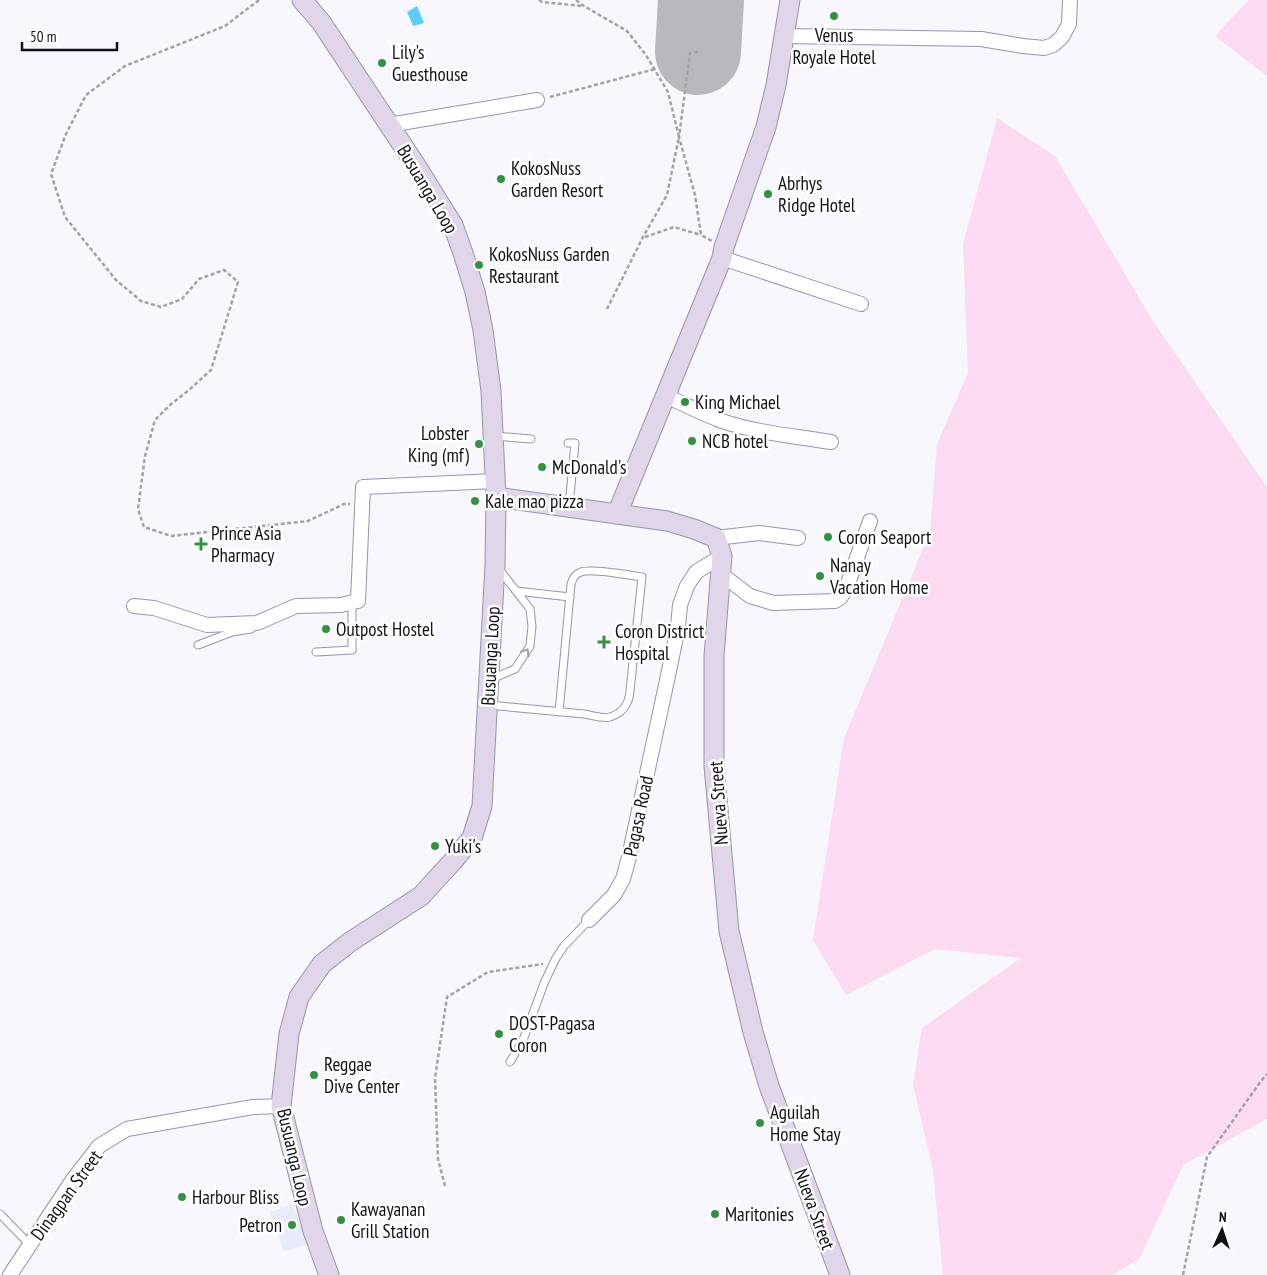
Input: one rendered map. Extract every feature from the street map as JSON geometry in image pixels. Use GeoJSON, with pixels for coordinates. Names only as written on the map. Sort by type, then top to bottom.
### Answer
{"type":"FeatureCollection","features":[{"type":"Feature","properties":{"kind":"main road","name":"Busuanga Loop"},"geometry":{"type":"LineString","coordinates":[[302,0],[321,22],[453,226],[475,292],[483,330],[491,391],[496,489],[495,565],[482,806],[472,838],[421,896],[350,942],[322,964],[298,997],[289,1034],[281,1106],[313,1231],[329,1275]]}},
{"type":"Feature","properties":{"kind":"main road"},"geometry":{"type":"LineString","coordinates":[[617,514],[723,253],[766,126],[776,85],[790,0]]}},
{"type":"Feature","properties":{"kind":"main road"},"geometry":{"type":"LineString","coordinates":[[496,489],[569,508],[667,521],[694,529],[720,556]]}},
{"type":"Feature","properties":{"kind":"main road","name":"Nueva Street"},"geometry":{"type":"LineString","coordinates":[[720,556],[714,656],[714,766],[729,931],[753,1032],[769,1086],[840,1275]]}},
{"type":"Feature","properties":{"kind":"street"},"geometry":{"type":"LineString","coordinates":[[784,36],[981,39],[1044,48],[1053,45],[1062,37],[1069,24],[1070,0]]}},
{"type":"Feature","properties":{"kind":"street"},"geometry":{"type":"LineString","coordinates":[[389,125],[537,100]]}},
{"type":"Feature","properties":{"kind":"street"},"geometry":{"type":"LineString","coordinates":[[723,253],[861,304]]}},
{"type":"Feature","properties":{"kind":"street"},"geometry":{"type":"LineString","coordinates":[[666,396],[721,421],[770,432],[831,442]]}},
{"type":"Feature","properties":{"kind":"street"},"geometry":{"type":"LineString","coordinates":[[134,606],[154,608],[206,625],[257,623],[296,606],[341,606],[358,601],[363,487],[496,489]]}},
{"type":"Feature","properties":{"kind":"street"},"geometry":{"type":"LineString","coordinates":[[798,538],[759,533],[720,556],[750,596],[773,603],[834,601],[840,598],[846,589],[870,522]]}},
{"type":"Feature","properties":{"kind":"street","name":"Pagasa Road"},"geometry":{"type":"LineString","coordinates":[[589,920],[614,895],[623,879],[678,627],[680,605],[687,586],[696,572],[720,556]]}},
{"type":"Feature","properties":{"kind":"street","name":"Dinagpan Street"},"geometry":{"type":"LineString","coordinates":[[10,1275],[72,1182],[99,1146],[127,1129],[253,1107],[281,1106]]}},
{"type":"Feature","properties":{"kind":"lane"},"geometry":{"type":"LineString","coordinates":[[494,436],[531,439]]}},
{"type":"Feature","properties":{"kind":"lane"},"geometry":{"type":"LineString","coordinates":[[568,443],[575,443],[569,508]]}},
{"type":"Feature","properties":{"kind":"lane"},"geometry":{"type":"LineString","coordinates":[[488,680],[515,669],[530,646],[532,626],[530,609],[495,565]]}},
{"type":"Feature","properties":{"kind":"lane"},"geometry":{"type":"LineString","coordinates":[[488,705],[605,717],[612,716],[623,709],[627,704],[630,691],[642,577],[584,571],[575,575],[572,579],[559,712]]}},
{"type":"Feature","properties":{"kind":"lane"},"geometry":{"type":"LineString","coordinates":[[516,591],[570,597]]}},
{"type":"Feature","properties":{"kind":"lane"},"geometry":{"type":"LineString","coordinates":[[316,652],[352,650],[352,602]]}},
{"type":"Feature","properties":{"kind":"lane"},"geometry":{"type":"LineString","coordinates":[[198,645],[232,632],[251,629],[257,623]]}},
{"type":"Feature","properties":{"kind":"lane","name":"Pagasa Road"},"geometry":{"type":"LineString","coordinates":[[510,1062],[523,1040],[554,962],[564,946],[589,920]]}},
{"type":"Feature","properties":{"kind":"lane"},"geometry":{"type":"LineString","coordinates":[[0,1214],[30,1245]]}},
{"type":"Feature","properties":{"kind":"path"},"geometry":{"type":"LineString","coordinates":[[260,0],[225,26],[125,66],[86,95],[66,134],[51,174],[65,216],[116,280],[142,301],[161,307],[175,302],[182,299],[199,279],[224,270],[238,282],[210,370],[154,420],[145,456],[138,510],[144,527],[171,536],[308,521],[344,504],[363,504]]}},
{"type":"Feature","properties":{"kind":"path"},"geometry":{"type":"LineString","coordinates":[[539,0],[542,2],[584,6]]}},
{"type":"Feature","properties":{"kind":"path"},"geometry":{"type":"LineString","coordinates":[[576,0],[627,31],[646,55],[668,92],[695,195],[702,235]]}},
{"type":"Feature","properties":{"kind":"path"},"geometry":{"type":"LineString","coordinates":[[607,310],[667,195],[679,137],[690,53],[698,52]]}},
{"type":"Feature","properties":{"kind":"path"},"geometry":{"type":"LineString","coordinates":[[537,100],[655,69]]}},
{"type":"Feature","properties":{"kind":"path"},"geometry":{"type":"LineString","coordinates":[[644,237],[674,227],[702,235],[723,253]]}},
{"type":"Feature","properties":{"kind":"path"},"geometry":{"type":"LineString","coordinates":[[445,1186],[438,1159],[435,1078],[447,997],[488,972],[554,962]]}},
{"type":"Feature","properties":{"kind":"path"},"geometry":{"type":"LineString","coordinates":[[1184,1275],[1207,1157],[1267,1074]]}},
{"type":"Feature","properties":{"kind":"shaded area"},"geometry":{"type":"Polygon","coordinates":[[[1249,0],[1267,0],[1267,76],[1215,36],[1249,0]]]}},
{"type":"Feature","properties":{"kind":"shaded area"},"geometry":{"type":"Polygon","coordinates":[[[997,118],[1055,156],[1153,321],[1267,487],[1267,1119],[1183,1165],[1140,1258],[1113,1275],[943,1275],[933,1170],[913,1085],[922,1028],[1021,958],[935,949],[846,995],[813,940],[844,738],[930,532],[937,444],[968,373],[963,244],[997,118]]]}},
{"type":"Feature","properties":{"kind":"shaded area"},"geometry":{"type":"Polygon","coordinates":[[[293,1204],[307,1244],[284,1252],[270,1212],[293,1204]]]}},
{"type":"Feature","properties":{"kind":"water"},"geometry":{"type":"Polygon","coordinates":[[[417,6],[424,23],[413,26],[407,12],[417,6]]]}},
{"type":"Feature","properties":{"kind":"runway"},"geometry":{"type":"LineString","coordinates":[[698,52],[701,0]]}},
{"type":"Feature","properties":{"kind":"place","name":"Venus Royale Hotel"},"geometry":{"type":"Point","coordinates":[834,16]}},
{"type":"Feature","properties":{"kind":"place","name":"Lily's Guesthouse"},"geometry":{"type":"Point","coordinates":[382,63]}},
{"type":"Feature","properties":{"kind":"place","name":"KokosNuss Garden Resort"},"geometry":{"type":"Point","coordinates":[501,179]}},
{"type":"Feature","properties":{"kind":"place","name":"Abrhys Ridge Hotel"},"geometry":{"type":"Point","coordinates":[768,194]}},
{"type":"Feature","properties":{"kind":"place","name":"KokosNuss Garden Restaurant"},"geometry":{"type":"Point","coordinates":[479,265]}},
{"type":"Feature","properties":{"kind":"place","name":"King Michael"},"geometry":{"type":"Point","coordinates":[685,402]}},
{"type":"Feature","properties":{"kind":"place","name":"NCB hotel"},"geometry":{"type":"Point","coordinates":[692,441]}},
{"type":"Feature","properties":{"kind":"place","name":"Lobster King (mf)"},"geometry":{"type":"Point","coordinates":[479,444]}},
{"type":"Feature","properties":{"kind":"place","name":"McDonald's"},"geometry":{"type":"Point","coordinates":[542,467]}},
{"type":"Feature","properties":{"kind":"place","name":"Kale mao pizza"},"geometry":{"type":"Point","coordinates":[475,501]}},
{"type":"Feature","properties":{"kind":"place","name":"Coron Seaport"},"geometry":{"type":"Point","coordinates":[828,537]}},
{"type":"Feature","properties":{"kind":"place","name":"Prince Asia Pharmacy"},"geometry":{"type":"Point","coordinates":[201,544]}},
{"type":"Feature","properties":{"kind":"place","name":"Nanay Vacation Home"},"geometry":{"type":"Point","coordinates":[820,576]}},
{"type":"Feature","properties":{"kind":"place","name":"Outpost Hostel"},"geometry":{"type":"Point","coordinates":[326,629]}},
{"type":"Feature","properties":{"kind":"place","name":"Coron District Hospital"},"geometry":{"type":"Point","coordinates":[604,642]}},
{"type":"Feature","properties":{"kind":"place","name":"Yuki's"},"geometry":{"type":"Point","coordinates":[435,846]}},
{"type":"Feature","properties":{"kind":"place","name":"DOST-Pagasa Coron"},"geometry":{"type":"Point","coordinates":[499,1034]}},
{"type":"Feature","properties":{"kind":"place","name":"Reggae Dive Center"},"geometry":{"type":"Point","coordinates":[314,1075]}},
{"type":"Feature","properties":{"kind":"place","name":"Aguilah Home Stay"},"geometry":{"type":"Point","coordinates":[760,1123]}},
{"type":"Feature","properties":{"kind":"place","name":"Harbour Bliss"},"geometry":{"type":"Point","coordinates":[182,1197]}},
{"type":"Feature","properties":{"kind":"place","name":"Maritonies"},"geometry":{"type":"Point","coordinates":[715,1214]}},
{"type":"Feature","properties":{"kind":"place","name":"Kawayanan Grill Station"},"geometry":{"type":"Point","coordinates":[341,1220]}},
{"type":"Feature","properties":{"kind":"place","name":"Petron"},"geometry":{"type":"Point","coordinates":[292,1225]}}]}
